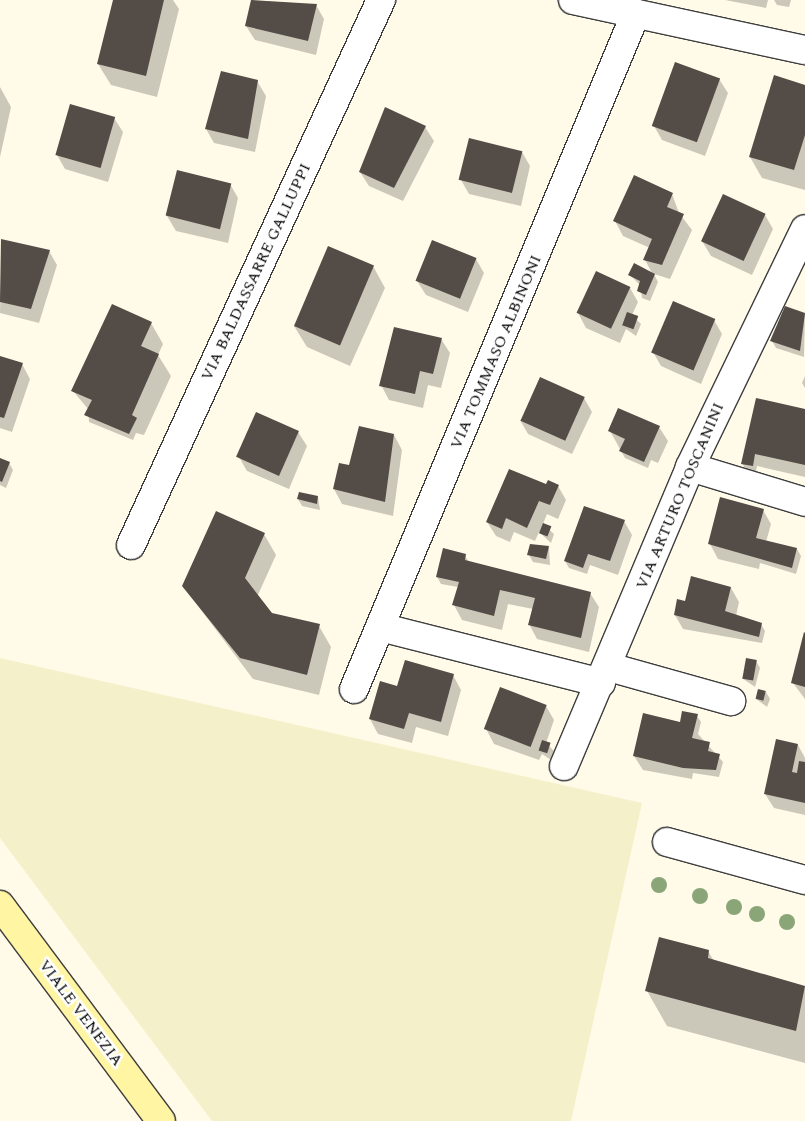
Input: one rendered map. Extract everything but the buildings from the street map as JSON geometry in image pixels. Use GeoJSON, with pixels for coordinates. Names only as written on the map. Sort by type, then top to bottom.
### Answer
{"type":"FeatureCollection","features":[{"type":"Feature","properties":{"kind":"main road","name":"VIALE VENEZIA"},"geometry":{"type":"LineString","coordinates":[[0,905],[161,1121]]}},
{"type":"Feature","properties":{"kind":"street","name":"VIA BALDASSARRE GALLUPPI"},"geometry":{"type":"LineString","coordinates":[[131,545],[381,0]]}},
{"type":"Feature","properties":{"kind":"street"},"geometry":{"type":"LineString","coordinates":[[573,0],[644,10],[805,50]]}},
{"type":"Feature","properties":{"kind":"street","name":"VIA TOMMASO ALBINONI"},"geometry":{"type":"LineString","coordinates":[[354,689],[644,10]]}},
{"type":"Feature","properties":{"kind":"street","name":"VIA ARTURO TOSCANINI"},"geometry":{"type":"LineString","coordinates":[[564,766],[605,675],[690,467],[805,229]]}},
{"type":"Feature","properties":{"kind":"street"},"geometry":{"type":"LineString","coordinates":[[690,467],[805,502]]}},
{"type":"Feature","properties":{"kind":"street"},"geometry":{"type":"LineString","coordinates":[[380,627],[730,702]]}},
{"type":"Feature","properties":{"kind":"street"},"geometry":{"type":"LineString","coordinates":[[667,842],[805,880]]}},
{"type":"Feature","properties":{"kind":"shaded area"},"geometry":{"type":"Polygon","coordinates":[[[0,658],[642,803],[571,1121],[212,1121],[0,838],[0,658]]]}}]}
